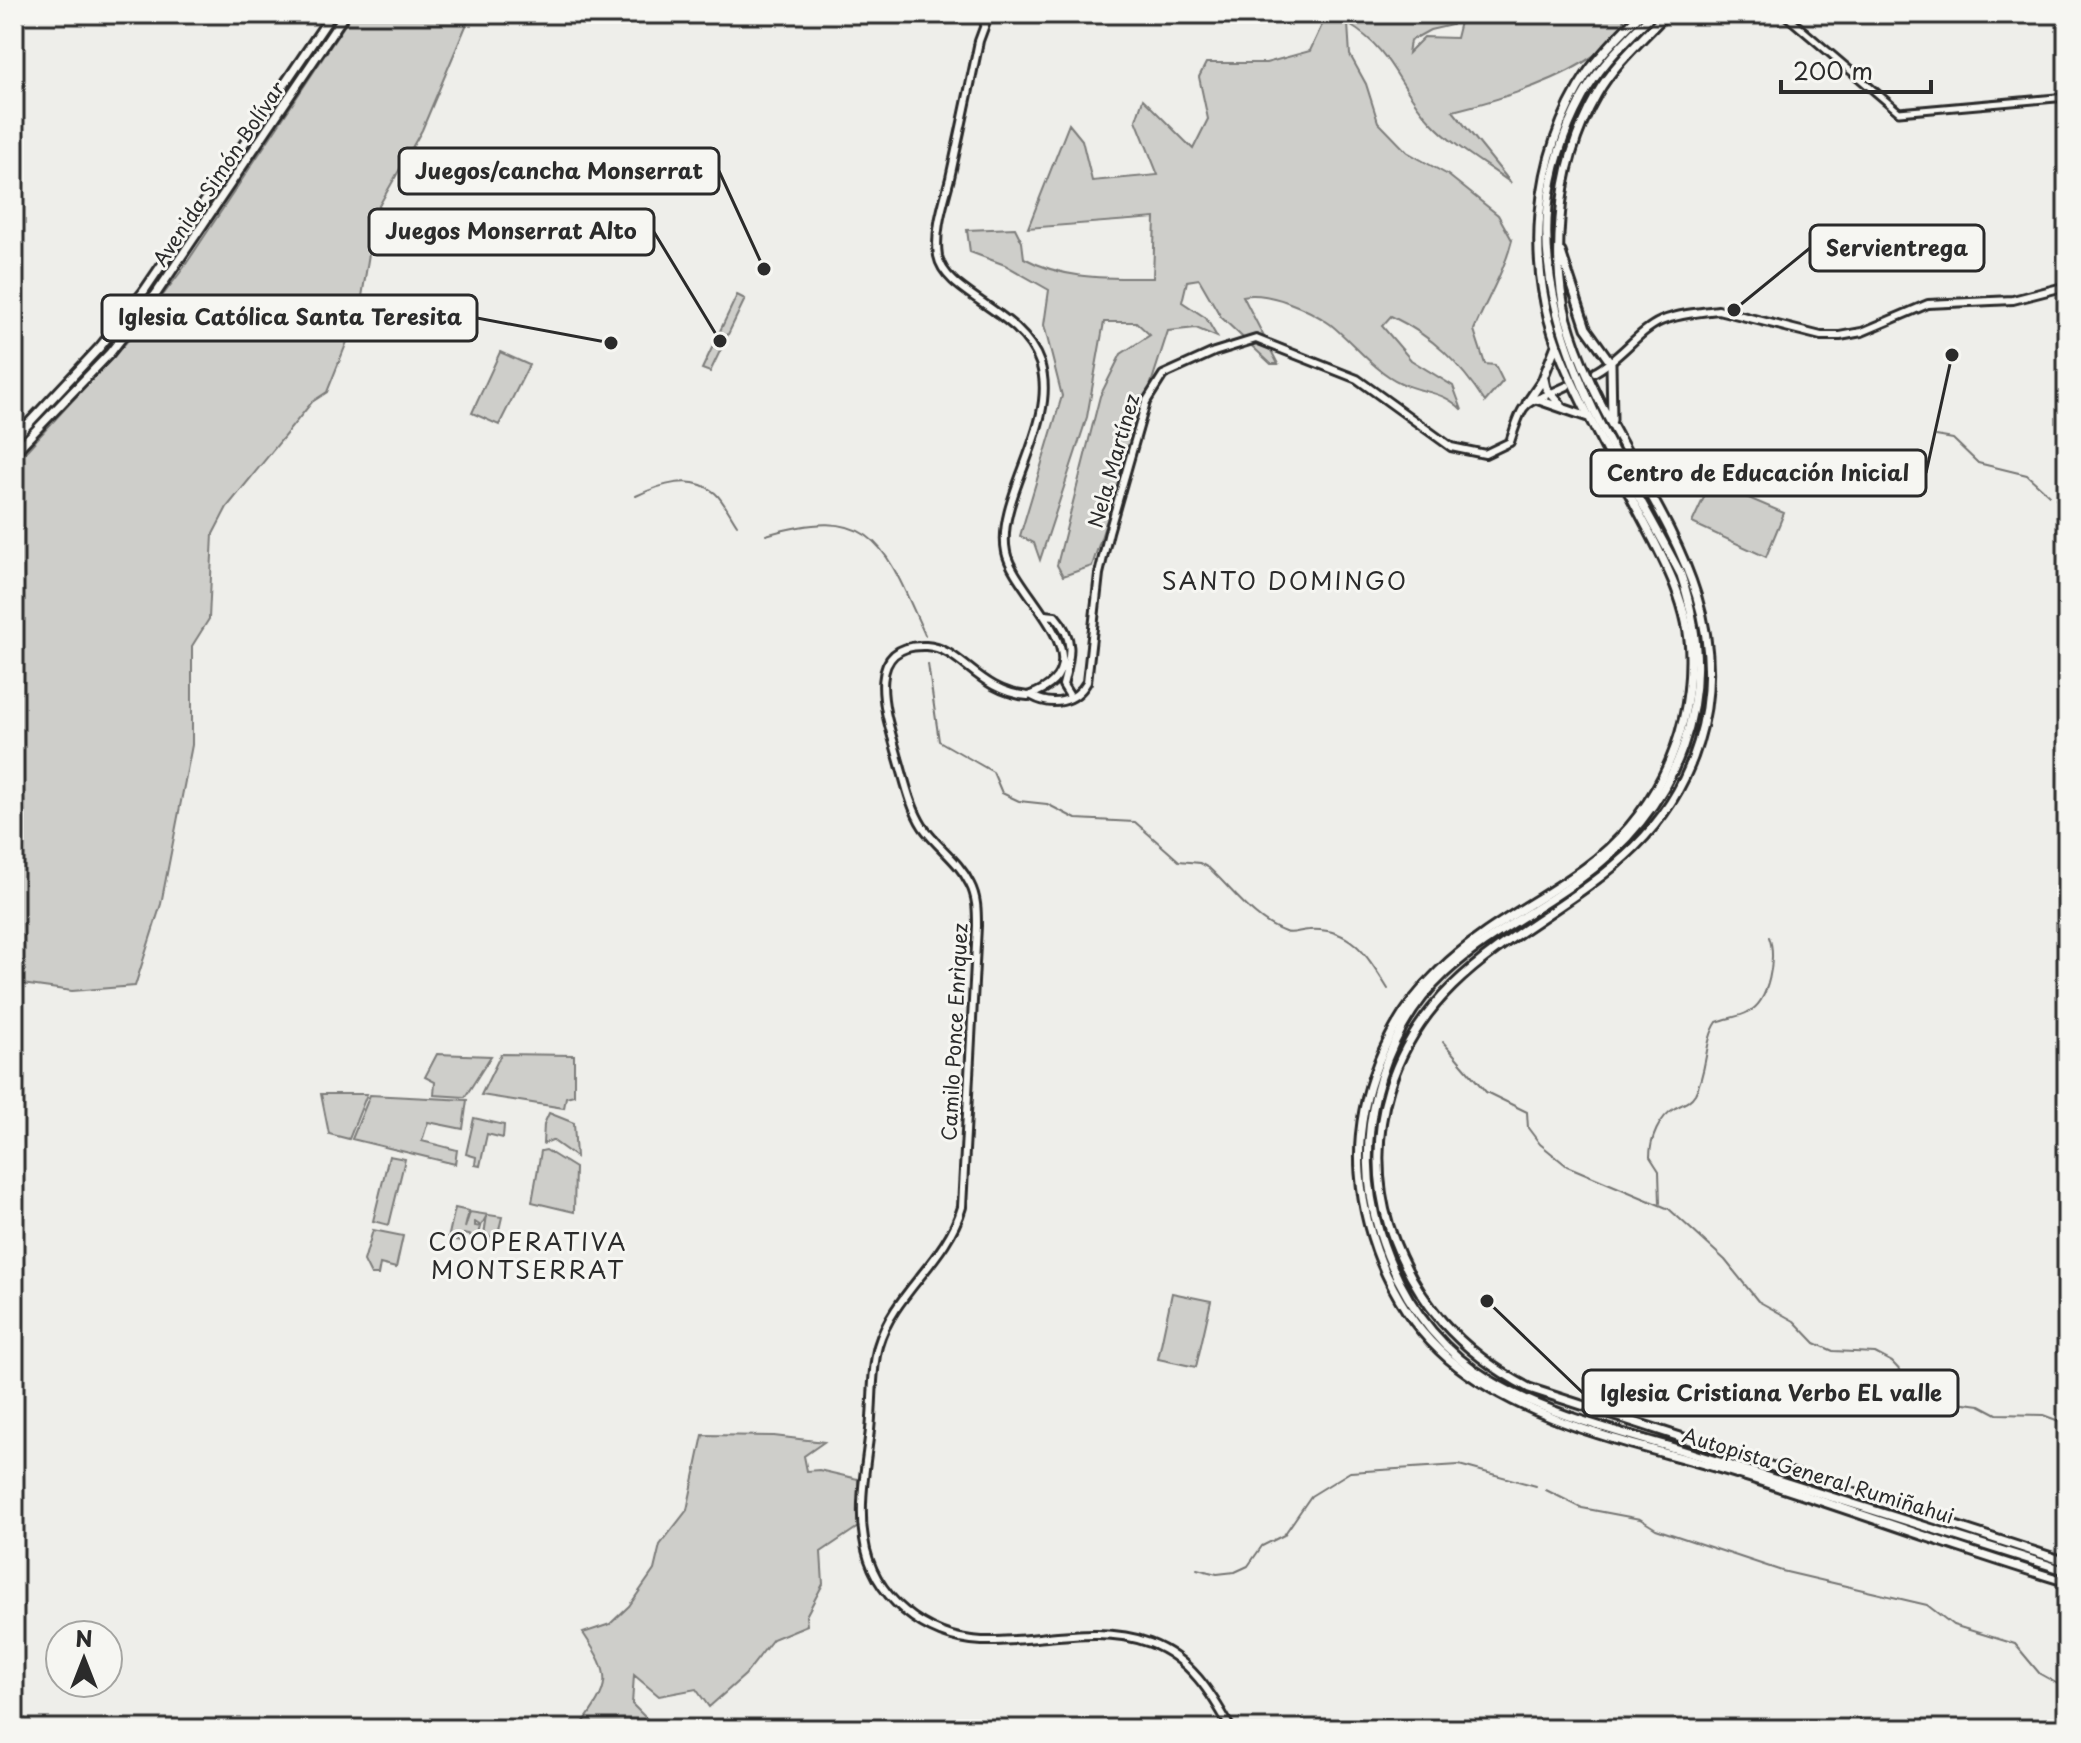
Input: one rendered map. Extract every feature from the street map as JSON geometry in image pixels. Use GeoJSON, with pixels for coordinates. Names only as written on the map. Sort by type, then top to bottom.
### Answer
{"type":"FeatureCollection","features":[{"type":"Feature","properties":{"kind":"main road","name":"Avenida Simón Bolívar"},"geometry":{"type":"LineString","coordinates":[[14,439],[100,347],[144,291],[332,14]]}},
{"type":"Feature","properties":{"kind":"main road","name":"Avenida Simón Bolívar"},"geometry":{"type":"LineString","coordinates":[[14,453],[110,353],[156,294],[345,14]]}},
{"type":"Feature","properties":{"kind":"main road"},"geometry":{"type":"LineString","coordinates":[[989,14],[979,41],[940,222],[938,256],[950,278],[1019,328],[1041,364],[1042,408],[1004,538],[1015,578],[1060,639],[1062,656],[1055,676],[1032,696],[1052,703],[1071,698],[1063,685],[1071,657],[1070,640],[1055,616],[1045,615]]}},
{"type":"Feature","properties":{"kind":"main road"},"geometry":{"type":"LineString","coordinates":[[1640,14],[1590,69],[1563,119],[1549,159],[1539,212],[1539,242],[1543,296],[1556,345],[1662,556],[1680,603],[1690,659],[1681,726],[1663,779],[1627,830],[1584,869],[1454,957],[1417,993],[1384,1046],[1367,1097],[1359,1145],[1364,1206],[1378,1255],[1401,1301],[1436,1347],[1461,1369],[1515,1402],[1620,1440],[2067,1582]]}},
{"type":"Feature","properties":{"kind":"main road","name":"Autopista General Rumiñahui"},"geometry":{"type":"LineString","coordinates":[[1652,14],[1599,71],[1581,99],[1558,160],[1549,197],[1546,261],[1556,317],[1574,368],[1681,575],[1691,605],[1698,666],[1688,729],[1665,791],[1623,843],[1572,885],[1456,963],[1407,1020],[1388,1059],[1370,1125],[1369,1183],[1374,1214],[1395,1278],[1406,1297],[1447,1346],[1490,1381],[1542,1404],[1628,1433],[2067,1571]]}},
{"type":"Feature","properties":{"kind":"main road","name":"Autopista General Rumiñahui"},"geometry":{"type":"LineString","coordinates":[[1666,14],[1609,76],[1596,96],[1566,176],[1558,243],[1560,286],[1570,332],[1681,552],[1696,592],[1709,647],[1705,718],[1697,747],[1673,800],[1629,856],[1596,883],[1499,945],[1466,970],[1438,999],[1410,1040],[1392,1080],[1380,1122],[1382,1194],[1397,1250],[1424,1302],[1440,1323],[1479,1359],[1529,1388],[2067,1562]]}},
{"type":"Feature","properties":{"kind":"main road"},"geometry":{"type":"LineString","coordinates":[[1558,243],[1586,328],[1611,363],[1613,422]]}},
{"type":"Feature","properties":{"kind":"main road"},"geometry":{"type":"LineString","coordinates":[[1595,372],[1611,363],[1659,322],[1701,312],[1726,312],[1821,336],[1840,336],[1862,332],[1928,304],[2013,300],[2067,286]]}},
{"type":"Feature","properties":{"kind":"main road","name":"Nela Martínez"},"geometry":{"type":"LineString","coordinates":[[1071,698],[1087,682],[1099,574],[1109,532],[1146,402],[1163,375],[1214,352],[1256,339],[1340,370],[1435,438],[1475,454],[1496,452],[1510,442],[1516,418],[1527,403]]}},
{"type":"Feature","properties":{"kind":"main road"},"geometry":{"type":"LineString","coordinates":[[1527,403],[1545,373],[1556,345]]}},
{"type":"Feature","properties":{"kind":"main road"},"geometry":{"type":"LineString","coordinates":[[1545,373],[1545,386],[1562,405]]}},
{"type":"Feature","properties":{"kind":"main road"},"geometry":{"type":"LineString","coordinates":[[1527,403],[1567,386]]}},
{"type":"Feature","properties":{"kind":"main road"},"geometry":{"type":"LineString","coordinates":[[1536,399],[1562,405],[1590,418]]}},
{"type":"Feature","properties":{"kind":"main road","name":"Camilo Ponce Enrìquez"},"geometry":{"type":"LineString","coordinates":[[1032,696],[1013,695],[991,687],[946,651],[929,646],[911,648],[897,656],[882,679],[882,700],[911,801],[923,827],[970,883],[976,899],[977,926],[962,1207],[954,1230],[890,1321],[878,1346],[863,1503],[863,1538],[880,1583],[898,1605],[926,1627],[946,1635],[983,1641],[1108,1635],[1150,1643],[1194,1673],[1213,1696],[1231,1729]]}},
{"type":"Feature","properties":{"kind":"street"},"geometry":{"type":"LineString","coordinates":[[14,25],[24,14]]}},
{"type":"Feature","properties":{"kind":"street"},"geometry":{"type":"LineString","coordinates":[[1784,14],[1899,112],[2067,97]]}},
{"type":"Feature","properties":{"kind":"shaded area"},"geometry":{"type":"Polygon","coordinates":[[[352,14],[471,14],[422,130],[376,211],[360,309],[327,392],[312,402],[227,507],[213,534],[209,619],[192,646],[192,745],[161,904],[135,986],[72,991],[22,984],[14,973],[14,464],[132,336],[182,270],[352,14]]]}},
{"type":"Feature","properties":{"kind":"shaded area"},"geometry":{"type":"Polygon","coordinates":[[[1327,14],[1456,14],[1452,25],[1430,30],[1410,41],[1408,53],[1424,37],[1456,38],[1462,14],[1625,14],[1617,33],[1601,50],[1579,65],[1498,99],[1453,111],[1511,183],[1440,131],[1420,109],[1386,57],[1348,24],[1350,55],[1366,84],[1378,122],[1407,152],[1448,175],[1498,215],[1512,240],[1500,275],[1474,330],[1485,364],[1495,365],[1503,381],[1485,402],[1466,375],[1444,352],[1419,332],[1391,316],[1382,326],[1411,360],[1453,386],[1462,410],[1440,396],[1391,378],[1330,324],[1311,313],[1265,296],[1243,296],[1278,364],[1271,364],[1221,317],[1199,279],[1187,281],[1182,302],[1206,318],[1217,337],[1196,328],[1168,331],[1092,566],[1063,576],[1057,565],[1100,396],[1121,354],[1150,335],[1136,322],[1104,322],[1087,417],[1040,560],[1034,543],[1020,536],[1062,396],[1044,325],[1049,290],[1005,265],[970,252],[967,230],[1015,228],[1022,242],[1024,258],[1055,270],[1087,276],[1153,278],[1155,218],[1028,228],[1069,124],[1082,140],[1092,181],[1158,175],[1136,120],[1143,99],[1193,149],[1208,119],[1199,77],[1206,63],[1266,63],[1310,51],[1327,14]]]}},
{"type":"Feature","properties":{"kind":"shaded area"},"geometry":{"type":"Polygon","coordinates":[[[737,295],[745,299],[710,372],[702,369],[737,295]]]}},
{"type":"Feature","properties":{"kind":"shaded area"},"geometry":{"type":"Polygon","coordinates":[[[500,352],[529,365],[499,425],[472,413],[500,352]]]}},
{"type":"Feature","properties":{"kind":"shaded area"},"geometry":{"type":"Polygon","coordinates":[[[1711,482],[1784,513],[1766,557],[1692,523],[1711,482]]]}},
{"type":"Feature","properties":{"kind":"shaded area"},"geometry":{"type":"Polygon","coordinates":[[[437,1054],[491,1056],[465,1097],[434,1095],[435,1082],[425,1077],[437,1054]]]}},
{"type":"Feature","properties":{"kind":"shaded area"},"geometry":{"type":"Polygon","coordinates":[[[501,1054],[574,1055],[574,1095],[566,1097],[564,1108],[481,1095],[501,1054]]]}},
{"type":"Feature","properties":{"kind":"shaded area"},"geometry":{"type":"Polygon","coordinates":[[[321,1094],[367,1094],[349,1139],[329,1134],[321,1094]]]}},
{"type":"Feature","properties":{"kind":"shaded area"},"geometry":{"type":"Polygon","coordinates":[[[370,1095],[467,1100],[463,1129],[428,1122],[422,1141],[457,1150],[455,1164],[352,1139],[370,1095]]]}},
{"type":"Feature","properties":{"kind":"shaded area"},"geometry":{"type":"Polygon","coordinates":[[[549,1113],[574,1123],[576,1157],[552,1140],[543,1144],[544,1124],[549,1113]]]}},
{"type":"Feature","properties":{"kind":"shaded area"},"geometry":{"type":"Polygon","coordinates":[[[474,1118],[504,1125],[503,1138],[487,1134],[480,1166],[475,1165],[476,1157],[466,1154],[474,1118]]]}},
{"type":"Feature","properties":{"kind":"shaded area"},"geometry":{"type":"Polygon","coordinates":[[[546,1150],[575,1168],[574,1212],[532,1202],[541,1151],[546,1150]]]}},
{"type":"Feature","properties":{"kind":"shaded area"},"geometry":{"type":"Polygon","coordinates":[[[389,1156],[405,1159],[389,1225],[373,1221],[389,1156]]]}},
{"type":"Feature","properties":{"kind":"shaded area"},"geometry":{"type":"Polygon","coordinates":[[[455,1208],[469,1211],[465,1228],[470,1212],[502,1217],[495,1247],[491,1247],[491,1237],[484,1235],[487,1215],[481,1226],[475,1222],[475,1226],[481,1227],[478,1237],[464,1234],[462,1241],[448,1239],[455,1208]]]}},
{"type":"Feature","properties":{"kind":"shaded area"},"geometry":{"type":"Polygon","coordinates":[[[373,1230],[403,1236],[396,1268],[380,1264],[378,1275],[371,1275],[364,1261],[373,1230]]]}},
{"type":"Feature","properties":{"kind":"shaded area"},"geometry":{"type":"Polygon","coordinates":[[[1172,1293],[1211,1301],[1196,1367],[1158,1359],[1172,1293]]]}},
{"type":"Feature","properties":{"kind":"shaded area"},"geometry":{"type":"Polygon","coordinates":[[[703,1435],[774,1436],[824,1442],[804,1456],[807,1471],[819,1470],[858,1479],[858,1527],[821,1552],[823,1584],[806,1616],[807,1625],[773,1639],[745,1675],[709,1707],[696,1689],[659,1696],[634,1675],[632,1704],[647,1719],[644,1729],[579,1729],[597,1701],[604,1681],[600,1661],[583,1633],[610,1624],[629,1606],[654,1570],[660,1545],[687,1510],[703,1435]]]}},
{"type":"Feature","properties":{"kind":"waterway"},"geometry":{"type":"LineString","coordinates":[[1936,436],[1953,439],[1978,463],[2027,475],[2049,495]]}},
{"type":"Feature","properties":{"kind":"waterway"},"geometry":{"type":"LineString","coordinates":[[636,496],[665,485],[696,483],[718,496],[737,525]]}},
{"type":"Feature","properties":{"kind":"waterway"},"geometry":{"type":"LineString","coordinates":[[2056,499],[2067,507]]}},
{"type":"Feature","properties":{"kind":"waterway"},"geometry":{"type":"LineString","coordinates":[[766,535],[802,526],[831,524],[854,529],[871,540],[886,556],[925,635]]}},
{"type":"Feature","properties":{"kind":"waterway"},"geometry":{"type":"LineString","coordinates":[[928,664],[939,741],[993,772],[1002,793],[1019,801],[1047,804],[1076,819],[1135,822],[1179,861],[1200,863],[1209,868],[1253,912],[1274,927],[1288,933],[1324,930],[1348,939],[1366,955],[1388,989]]}},
{"type":"Feature","properties":{"kind":"waterway"},"geometry":{"type":"LineString","coordinates":[[1660,1203],[1659,1171],[1650,1157],[1656,1130],[1669,1112],[1695,1094],[1717,1022],[1748,1012],[1761,999],[1771,967],[1769,937]]}},
{"type":"Feature","properties":{"kind":"waterway"},"geometry":{"type":"LineString","coordinates":[[1443,1042],[1486,1092],[1527,1112],[1528,1128],[1540,1144],[1567,1166],[1669,1209],[1725,1260],[1758,1301],[1794,1321],[1815,1343],[1833,1351],[1875,1353],[1892,1362],[1920,1392],[1941,1400],[1980,1405],[1997,1414],[2043,1415],[2067,1424]]}},
{"type":"Feature","properties":{"kind":"waterway"},"geometry":{"type":"LineString","coordinates":[[1197,1569],[1217,1574],[1235,1572],[1248,1566],[1262,1546],[1284,1535],[1311,1496],[1350,1472],[1459,1465],[1536,1486]]}},
{"type":"Feature","properties":{"kind":"waterway"},"geometry":{"type":"LineString","coordinates":[[1546,1490],[1582,1508],[1640,1519],[1656,1529],[1782,1571],[1927,1605],[1953,1625],[2015,1644],[2040,1674],[2067,1689]]}},
{"type":"Feature","properties":{"kind":"place","name":"Juegos/cancha Monserrat"},"geometry":{"type":"Point","coordinates":[764,269]}},
{"type":"Feature","properties":{"kind":"place","name":"Servientrega"},"geometry":{"type":"Point","coordinates":[1734,310]}},
{"type":"Feature","properties":{"kind":"place","name":"Juegos Monserrat Alto"},"geometry":{"type":"Point","coordinates":[720,341]}},
{"type":"Feature","properties":{"kind":"place","name":"Iglesia Católica Santa Teresita"},"geometry":{"type":"Point","coordinates":[611,343]}},
{"type":"Feature","properties":{"kind":"place","name":"Centro de Educación Inicial"},"geometry":{"type":"Point","coordinates":[1952,355]}},
{"type":"Feature","properties":{"kind":"place","name":"Iglesia Cristiana Verbo EL valle"},"geometry":{"type":"Point","coordinates":[1487,1301]}},
{"type":"Feature","properties":{"kind":"district","name":"SANTO DOMINGO"},"geometry":{"type":"Point","coordinates":[1285,582]}},
{"type":"Feature","properties":{"kind":"district","name":"COOPERATIVA MONTSERRAT"},"geometry":{"type":"Point","coordinates":[528,1257]}}]}
